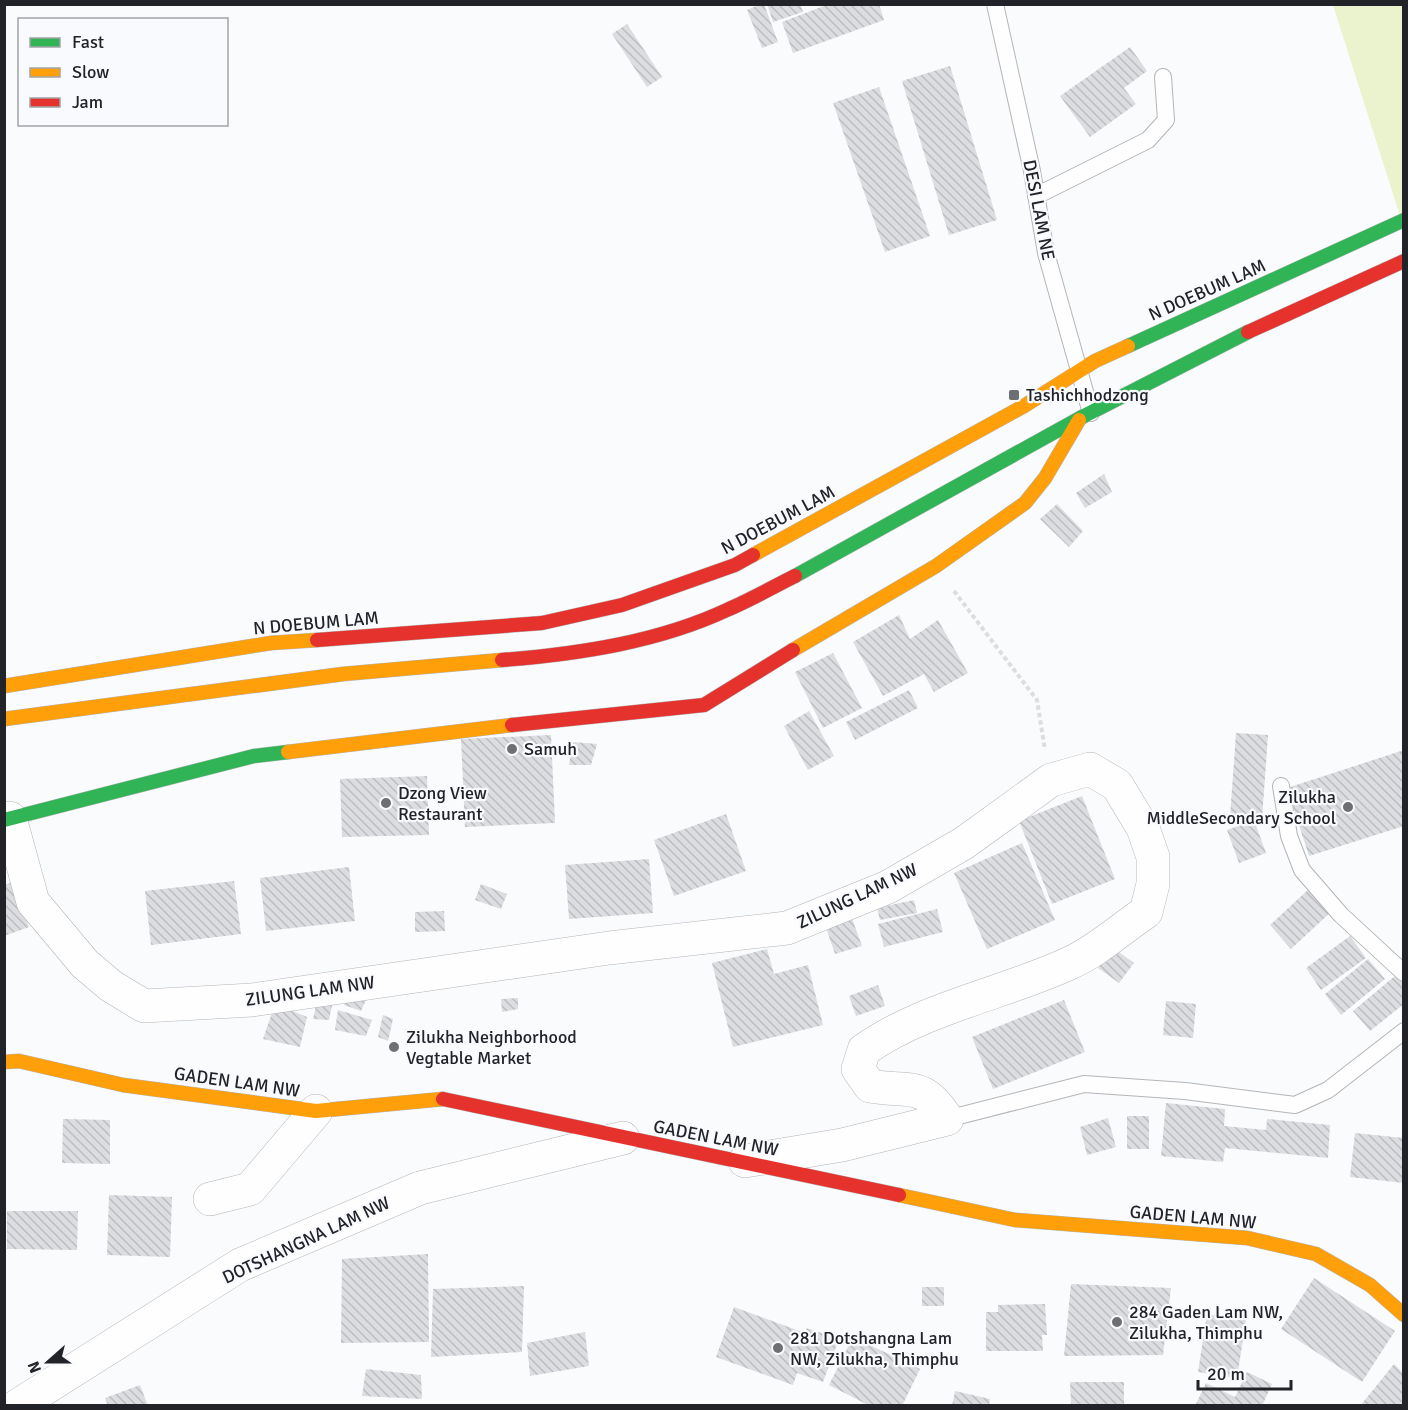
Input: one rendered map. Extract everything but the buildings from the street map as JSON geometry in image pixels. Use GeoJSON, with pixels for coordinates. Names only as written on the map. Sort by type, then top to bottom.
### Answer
{"type":"FeatureCollection","features":[{"type":"Feature","properties":{"kind":"main road","name":"N DOEBUM LAM"},"geometry":{"type":"LineString","coordinates":[[4,686],[271,643],[542,623],[622,605],[735,565],[1024,406],[1079,369],[1404,220]]}},
{"type":"Feature","properties":{"kind":"main road"},"geometry":{"type":"LineString","coordinates":[[4,719],[343,674],[562,656],[627,644],[728,610],[1217,346],[1404,261]]}},
{"type":"Feature","properties":{"kind":"main road","name":"ZILUNG LAM NW"},"geometry":{"type":"LineString","coordinates":[[7,819],[254,756],[537,722],[704,705],[807,640],[936,566],[1025,503],[1046,478],[1085,416]]}},
{"type":"Feature","properties":{"kind":"main road"},"geometry":{"type":"LineString","coordinates":[[1010,471],[1021,453]]}},
{"type":"Feature","properties":{"kind":"main road"},"geometry":{"type":"LineString","coordinates":[[985,533],[995,504]]}},
{"type":"Feature","properties":{"kind":"main road","name":"GADEN LAM NW"},"geometry":{"type":"LineString","coordinates":[[4,1062],[19,1061],[123,1085],[316,1111],[442,1099],[623,1138],[745,1161],[1015,1220],[1247,1238],[1316,1254],[1370,1286],[1404,1315]]}},
{"type":"Feature","properties":{"kind":"street","name":"ZILUNG LAM NW"},"geometry":{"type":"LineString","coordinates":[[7,819],[33,902],[86,964],[111,986],[144,1006],[198,1004],[252,1000],[609,948],[787,928],[888,887],[964,843],[1051,780],[1090,769],[1117,785],[1143,828],[1153,857],[1153,884],[1146,912],[1072,962],[918,1021],[883,1036],[864,1050],[858,1069],[870,1086],[918,1090],[935,1100],[947,1119]]}},
{"type":"Feature","properties":{"kind":"street"},"geometry":{"type":"LineString","coordinates":[[210,1199],[250,1189],[316,1111]]}},
{"type":"Feature","properties":{"kind":"street"},"geometry":{"type":"LineString","coordinates":[[745,1161],[842,1145],[947,1119]]}},
{"type":"Feature","properties":{"kind":"street","name":"DOTSHANGNA LAM NW"},"geometry":{"type":"LineString","coordinates":[[17,1406],[240,1265],[420,1188],[623,1138]]}},
{"type":"Feature","properties":{"kind":"lane","name":"DESI LAM NE"},"geometry":{"type":"LineString","coordinates":[[995,4],[1046,253],[1079,369],[1085,416]]}},
{"type":"Feature","properties":{"kind":"lane"},"geometry":{"type":"LineString","coordinates":[[1036,196],[1148,140],[1166,120],[1163,77]]}},
{"type":"Feature","properties":{"kind":"lane"},"geometry":{"type":"LineString","coordinates":[[1281,786],[1289,836],[1302,870],[1341,915],[1404,973]]}},
{"type":"Feature","properties":{"kind":"lane"},"geometry":{"type":"LineString","coordinates":[[947,1119],[1084,1084],[1185,1091],[1296,1105],[1328,1090],[1404,1031]]}},
{"type":"Feature","properties":{"kind":"path"},"geometry":{"type":"LineString","coordinates":[[936,566],[1037,700],[1051,780]]}},
{"type":"Feature","properties":{"kind":"green space"},"geometry":{"type":"Polygon","coordinates":[[[1333,5],[1403,5],[1404,218],[1401,219],[1333,5]]]}},
{"type":"Feature","properties":{"kind":"traffic: fast"},"geometry":{"type":"LineString","coordinates":[[1128,346],[1404,220]]}},
{"type":"Feature","properties":{"kind":"traffic: fast"},"geometry":{"type":"LineString","coordinates":[[795,576],[1080,418],[1248,332]]}},
{"type":"Feature","properties":{"kind":"traffic: fast"},"geometry":{"type":"LineString","coordinates":[[4,820],[254,756],[288,752]]}},
{"type":"Feature","properties":{"kind":"traffic: slow"},"geometry":{"type":"LineString","coordinates":[[753,555],[1024,406],[1095,361],[1128,346]]}},
{"type":"Feature","properties":{"kind":"traffic: slow"},"geometry":{"type":"LineString","coordinates":[[793,650],[936,566],[1025,503],[1045,478],[1079,420]]}},
{"type":"Feature","properties":{"kind":"traffic: slow"},"geometry":{"type":"LineString","coordinates":[[4,686],[271,643],[317,640]]}},
{"type":"Feature","properties":{"kind":"traffic: slow"},"geometry":{"type":"LineString","coordinates":[[4,719],[343,674],[502,660]]}},
{"type":"Feature","properties":{"kind":"traffic: slow"},"geometry":{"type":"LineString","coordinates":[[288,752],[512,725]]}},
{"type":"Feature","properties":{"kind":"traffic: slow"},"geometry":{"type":"LineString","coordinates":[[4,1062],[19,1061],[123,1085],[316,1111],[443,1099]]}},
{"type":"Feature","properties":{"kind":"traffic: slow"},"geometry":{"type":"LineString","coordinates":[[899,1195],[1015,1220],[1247,1238],[1316,1254],[1370,1285],[1404,1315]]}},
{"type":"Feature","properties":{"kind":"traffic: jam"},"geometry":{"type":"LineString","coordinates":[[1248,332],[1404,261]]}},
{"type":"Feature","properties":{"kind":"traffic: jam"},"geometry":{"type":"LineString","coordinates":[[317,640],[542,623],[622,605],[735,565],[753,555]]}},
{"type":"Feature","properties":{"kind":"traffic: jam"},"geometry":{"type":"LineString","coordinates":[[502,660],[618,645],[675,630],[738,605],[795,576]]}},
{"type":"Feature","properties":{"kind":"traffic: jam"},"geometry":{"type":"LineString","coordinates":[[512,725],[704,705],[793,650]]}},
{"type":"Feature","properties":{"kind":"traffic: jam"},"geometry":{"type":"LineString","coordinates":[[443,1099],[899,1195]]}},
{"type":"Feature","properties":{"kind":"place","name":"Tashichhodzong"},"geometry":{"type":"Point","coordinates":[1014,395]}},
{"type":"Feature","properties":{"kind":"place","name":"Samuh"},"geometry":{"type":"Point","coordinates":[512,749]}},
{"type":"Feature","properties":{"kind":"place","name":"Dzong View Restaurant"},"geometry":{"type":"Point","coordinates":[386,803]}},
{"type":"Feature","properties":{"kind":"place","name":"Zilukha MiddleSecondary School"},"geometry":{"type":"Point","coordinates":[1348,807]}},
{"type":"Feature","properties":{"kind":"place","name":"Zilukha Neighborhood Vegtable Market"},"geometry":{"type":"Point","coordinates":[394,1047]}},
{"type":"Feature","properties":{"kind":"place","name":"284 Gaden Lam NW, Zilukha, Thimphu"},"geometry":{"type":"Point","coordinates":[1117,1322]}},
{"type":"Feature","properties":{"kind":"place","name":"281 Dotshangna Lam NW, Zilukha, Thimphu"},"geometry":{"type":"Point","coordinates":[778,1348]}}]}
